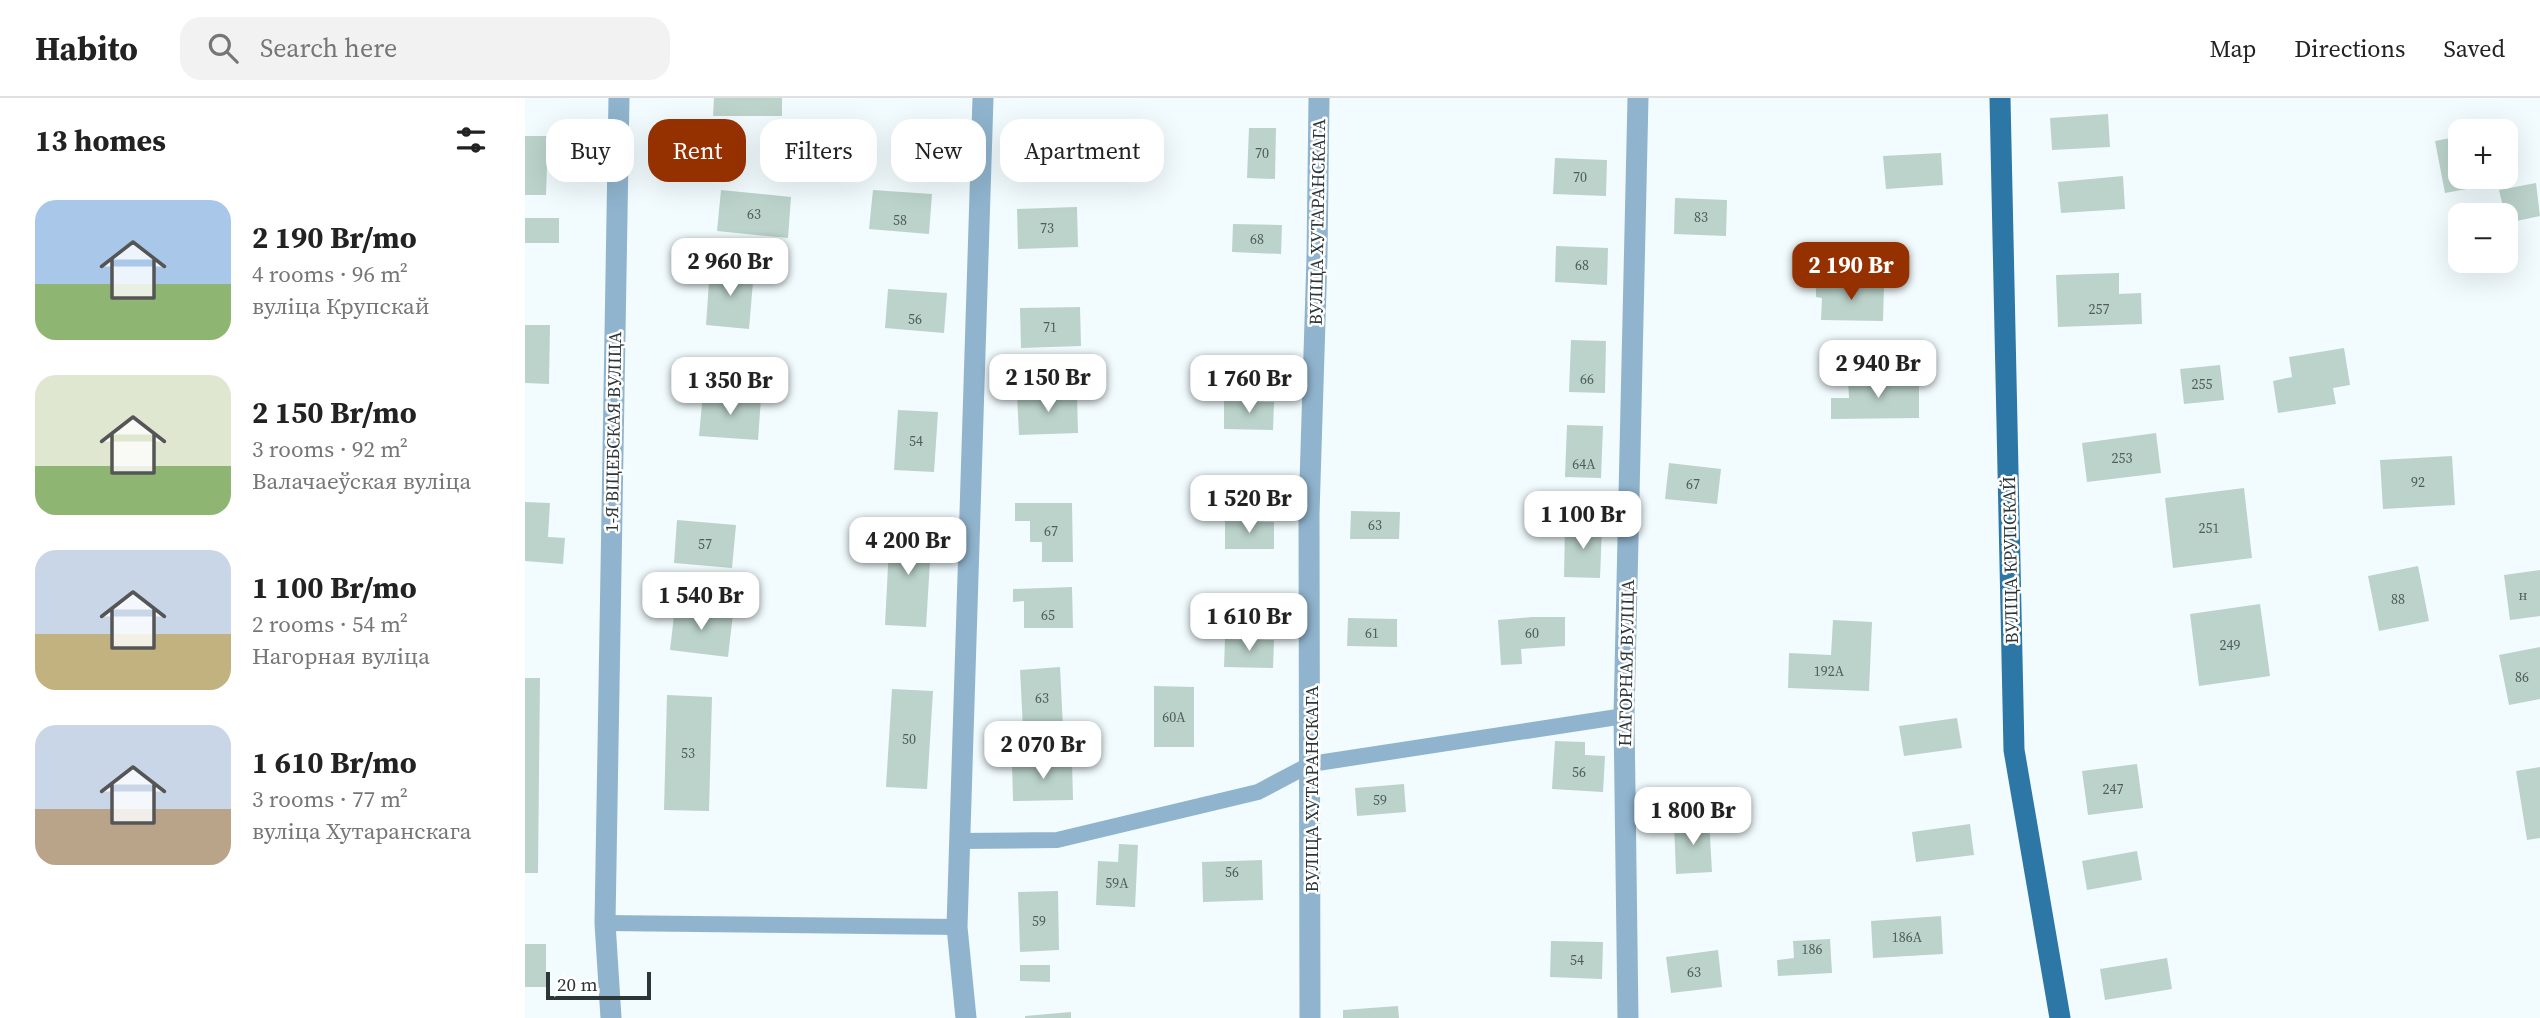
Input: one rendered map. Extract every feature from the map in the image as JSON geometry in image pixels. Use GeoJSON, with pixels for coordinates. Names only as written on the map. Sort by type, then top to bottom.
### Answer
{"type":"FeatureCollection","features":[{"type":"Feature","properties":{"kind":"main road","name":"ВУЛІЦА КРУПСКАЙ"},"geometry":{"type":"LineString","coordinates":[[2000,98],[2014,750],[2060,1018]]}},
{"type":"Feature","properties":{"kind":"street","name":"1-Я ВІЦЕБСКАЯ ВУЛІЦА"},"geometry":{"type":"LineString","coordinates":[[611,1018],[605,923],[619,98]]}},
{"type":"Feature","properties":{"kind":"street"},"geometry":{"type":"LineString","coordinates":[[966,1018],[957,927],[983,98]]}},
{"type":"Feature","properties":{"kind":"street","name":"ВУЛІЦА ХУТАРАНСКАГА"},"geometry":{"type":"LineString","coordinates":[[1310,1018],[1309,514],[1319,98]]}},
{"type":"Feature","properties":{"kind":"street","name":"НАГОРНАЯ ВУЛІЦА"},"geometry":{"type":"LineString","coordinates":[[1628,1018],[1625,716],[1638,98]]}},
{"type":"Feature","properties":{"kind":"lane"},"geometry":{"type":"LineString","coordinates":[[959,841],[1057,840],[1258,792],[1311,764],[1625,716]]}},
{"type":"Feature","properties":{"kind":"lane"},"geometry":{"type":"LineString","coordinates":[[605,923],[957,927]]}},
{"type":"Feature","properties":{"kind":"building"},"geometry":{"type":"Polygon","coordinates":[[[714,98],[782,98],[782,116],[713,116],[714,98]]]}},
{"type":"Feature","properties":{"kind":"building"},"geometry":{"type":"Polygon","coordinates":[[[2108,114],[2110,147],[2052,150],[2050,118],[2108,114]]]}},
{"type":"Feature","properties":{"kind":"building"},"geometry":{"type":"Polygon","coordinates":[[[1249,128],[1276,128],[1275,179],[1247,178],[1249,128]]]}},
{"type":"Feature","properties":{"kind":"building"},"geometry":{"type":"Polygon","coordinates":[[[525,136],[546,136],[546,195],[525,195],[525,136]]]}},
{"type":"Feature","properties":{"kind":"building"},"geometry":{"type":"Polygon","coordinates":[[[2448,138],[2448,189],[2467,189],[2445,193],[2435,141],[2448,138]]]}},
{"type":"Feature","properties":{"kind":"building"},"geometry":{"type":"Polygon","coordinates":[[[1941,153],[1943,185],[1886,189],[1883,156],[1941,153]]]}},
{"type":"Feature","properties":{"kind":"building"},"geometry":{"type":"Polygon","coordinates":[[[1555,158],[1607,160],[1606,196],[1553,194],[1555,158]]]}},
{"type":"Feature","properties":{"kind":"building"},"geometry":{"type":"Polygon","coordinates":[[[2123,176],[2125,209],[2061,213],[2058,182],[2123,176]]]}},
{"type":"Feature","properties":{"kind":"building"},"geometry":{"type":"Polygon","coordinates":[[[2536,183],[2540,216],[2518,221],[2518,203],[2502,203],[2499,190],[2518,189],[2518,186],[2536,183]]]}},
{"type":"Feature","properties":{"kind":"building"},"geometry":{"type":"Polygon","coordinates":[[[721,190],[791,197],[788,238],[717,231],[721,190]]]}},
{"type":"Feature","properties":{"kind":"building"},"geometry":{"type":"Polygon","coordinates":[[[873,190],[932,194],[929,234],[869,229],[873,190]]]}},
{"type":"Feature","properties":{"kind":"building"},"geometry":{"type":"Polygon","coordinates":[[[1675,198],[1727,200],[1726,236],[1674,234],[1675,198]]]}},
{"type":"Feature","properties":{"kind":"building"},"geometry":{"type":"Polygon","coordinates":[[[1077,207],[1078,247],[1018,249],[1017,209],[1077,207]]]}},
{"type":"Feature","properties":{"kind":"building"},"geometry":{"type":"Polygon","coordinates":[[[525,218],[559,218],[559,243],[525,243],[525,218]]]}},
{"type":"Feature","properties":{"kind":"building"},"geometry":{"type":"Polygon","coordinates":[[[1233,224],[1282,225],[1281,254],[1232,252],[1233,224]]]}},
{"type":"Feature","properties":{"kind":"building"},"geometry":{"type":"Polygon","coordinates":[[[1556,246],[1608,248],[1607,285],[1555,282],[1556,246]]]}},
{"type":"Feature","properties":{"kind":"building"},"geometry":{"type":"Polygon","coordinates":[[[710,267],[754,270],[749,329],[706,325],[710,267]]]}},
{"type":"Feature","properties":{"kind":"building"},"geometry":{"type":"Polygon","coordinates":[[[2119,273],[2119,294],[2141,293],[2142,324],[2058,327],[2056,275],[2119,273]]]}},
{"type":"Feature","properties":{"kind":"building"},"geometry":{"type":"Polygon","coordinates":[[[1816,284],[1884,286],[1883,321],[1821,320],[1822,298],[1816,297],[1816,284]]]}},
{"type":"Feature","properties":{"kind":"building"},"geometry":{"type":"Polygon","coordinates":[[[888,289],[947,293],[944,333],[885,328],[888,289]]]}},
{"type":"Feature","properties":{"kind":"building"},"geometry":{"type":"Polygon","coordinates":[[[1080,307],[1081,346],[1021,348],[1020,308],[1080,307]]]}},
{"type":"Feature","properties":{"kind":"building"},"geometry":{"type":"Polygon","coordinates":[[[525,325],[550,325],[549,384],[525,383],[525,325]]]}},
{"type":"Feature","properties":{"kind":"building"},"geometry":{"type":"Polygon","coordinates":[[[1571,340],[1606,341],[1605,393],[1569,392],[1571,340]]]}},
{"type":"Feature","properties":{"kind":"building"},"geometry":{"type":"Polygon","coordinates":[[[2344,348],[2350,385],[2333,388],[2336,404],[2278,413],[2273,381],[2292,377],[2289,357],[2344,348]]]}},
{"type":"Feature","properties":{"kind":"building"},"geometry":{"type":"Polygon","coordinates":[[[2220,365],[2224,400],[2184,404],[2180,369],[2220,365]]]}},
{"type":"Feature","properties":{"kind":"building"},"geometry":{"type":"Polygon","coordinates":[[[1848,380],[1919,380],[1919,418],[1831,419],[1831,398],[1849,398],[1848,380]]]}},
{"type":"Feature","properties":{"kind":"building"},"geometry":{"type":"Polygon","coordinates":[[[703,393],[761,398],[758,440],[699,436],[703,393]]]}},
{"type":"Feature","properties":{"kind":"building"},"geometry":{"type":"Polygon","coordinates":[[[1077,394],[1078,433],[1019,435],[1017,395],[1077,394]]]}},
{"type":"Feature","properties":{"kind":"building"},"geometry":{"type":"Polygon","coordinates":[[[1224,401],[1274,402],[1273,430],[1224,429],[1224,401]]]}},
{"type":"Feature","properties":{"kind":"building"},"geometry":{"type":"Polygon","coordinates":[[[898,410],[938,412],[934,472],[894,470],[898,410]]]}},
{"type":"Feature","properties":{"kind":"building"},"geometry":{"type":"Polygon","coordinates":[[[1567,425],[1603,426],[1601,478],[1565,477],[1567,425]]]}},
{"type":"Feature","properties":{"kind":"building"},"geometry":{"type":"Polygon","coordinates":[[[2156,433],[2161,473],[2087,482],[2082,443],[2156,433]]]}},
{"type":"Feature","properties":{"kind":"building"},"geometry":{"type":"Polygon","coordinates":[[[2452,456],[2455,505],[2383,509],[2380,460],[2452,456]]]}},
{"type":"Feature","properties":{"kind":"building"},"geometry":{"type":"Polygon","coordinates":[[[1669,463],[1721,469],[1717,504],[1665,499],[1669,463]]]}},
{"type":"Feature","properties":{"kind":"building"},"geometry":{"type":"Polygon","coordinates":[[[2244,488],[2252,558],[2173,568],[2165,498],[2244,488]]]}},
{"type":"Feature","properties":{"kind":"building"},"geometry":{"type":"Polygon","coordinates":[[[525,502],[550,503],[548,537],[565,538],[563,564],[525,561],[525,502]]]}},
{"type":"Feature","properties":{"kind":"building"},"geometry":{"type":"Polygon","coordinates":[[[1015,503],[1072,503],[1073,562],[1042,562],[1042,542],[1030,542],[1030,521],[1015,521],[1015,503]]]}},
{"type":"Feature","properties":{"kind":"building"},"geometry":{"type":"Polygon","coordinates":[[[1351,511],[1400,512],[1399,539],[1350,539],[1351,511]]]}},
{"type":"Feature","properties":{"kind":"building"},"geometry":{"type":"Polygon","coordinates":[[[677,520],[736,525],[732,568],[674,563],[677,520]]]}},
{"type":"Feature","properties":{"kind":"building"},"geometry":{"type":"Polygon","coordinates":[[[1225,521],[1274,522],[1274,549],[1225,549],[1225,521]]]}},
{"type":"Feature","properties":{"kind":"building"},"geometry":{"type":"Polygon","coordinates":[[[1565,525],[1602,526],[1600,578],[1564,577],[1565,525]]]}},
{"type":"Feature","properties":{"kind":"building"},"geometry":{"type":"Polygon","coordinates":[[[890,527],[932,529],[926,627],[885,625],[890,527]]]}},
{"type":"Feature","properties":{"kind":"building"},"geometry":{"type":"Polygon","coordinates":[[[2418,566],[2429,621],[2379,631],[2368,576],[2418,566]]]}},
{"type":"Feature","properties":{"kind":"building"},"geometry":{"type":"Polygon","coordinates":[[[2540,570],[2540,616],[2510,620],[2504,575],[2540,570]]]}},
{"type":"Feature","properties":{"kind":"building"},"geometry":{"type":"Polygon","coordinates":[[[1072,587],[1073,628],[1024,628],[1024,601],[1013,602],[1013,589],[1072,587]]]}},
{"type":"Feature","properties":{"kind":"building"},"geometry":{"type":"Polygon","coordinates":[[[2260,604],[2270,676],[2199,686],[2190,614],[2260,604]]]}},
{"type":"Feature","properties":{"kind":"building"},"geometry":{"type":"Polygon","coordinates":[[[675,607],[733,614],[728,657],[670,650],[675,607]]]}},
{"type":"Feature","properties":{"kind":"building"},"geometry":{"type":"Polygon","coordinates":[[[1565,617],[1565,646],[1521,649],[1522,664],[1501,665],[1498,620],[1565,617]]]}},
{"type":"Feature","properties":{"kind":"building"},"geometry":{"type":"Polygon","coordinates":[[[1348,618],[1397,619],[1397,647],[1347,646],[1348,618]]]}},
{"type":"Feature","properties":{"kind":"building"},"geometry":{"type":"Polygon","coordinates":[[[1833,620],[1872,622],[1869,691],[1788,688],[1789,653],[1831,655],[1833,620]]]}},
{"type":"Feature","properties":{"kind":"building"},"geometry":{"type":"Polygon","coordinates":[[[1225,639],[1274,640],[1273,668],[1224,667],[1225,639]]]}},
{"type":"Feature","properties":{"kind":"building"},"geometry":{"type":"Polygon","coordinates":[[[2540,647],[2540,699],[2509,705],[2499,655],[2540,647]]]}},
{"type":"Feature","properties":{"kind":"building"},"geometry":{"type":"Polygon","coordinates":[[[1060,667],[1063,727],[1023,729],[1020,670],[1060,667]]]}},
{"type":"Feature","properties":{"kind":"building"},"geometry":{"type":"Polygon","coordinates":[[[525,678],[540,678],[538,873],[525,873],[525,678]]]}},
{"type":"Feature","properties":{"kind":"building"},"geometry":{"type":"Polygon","coordinates":[[[1154,686],[1194,687],[1194,747],[1154,747],[1154,686]]]}},
{"type":"Feature","properties":{"kind":"building"},"geometry":{"type":"Polygon","coordinates":[[[892,689],[933,691],[927,789],[886,787],[892,689]]]}},
{"type":"Feature","properties":{"kind":"building"},"geometry":{"type":"Polygon","coordinates":[[[667,695],[712,697],[709,811],[664,810],[667,695]]]}},
{"type":"Feature","properties":{"kind":"building"},"geometry":{"type":"Polygon","coordinates":[[[1957,718],[1962,748],[1904,756],[1899,726],[1957,718]]]}},
{"type":"Feature","properties":{"kind":"building"},"geometry":{"type":"Polygon","coordinates":[[[1555,741],[1585,742],[1585,755],[1605,756],[1603,792],[1552,789],[1555,741]]]}},
{"type":"Feature","properties":{"kind":"building"},"geometry":{"type":"Polygon","coordinates":[[[1072,760],[1073,800],[1013,801],[1012,762],[1072,760]]]}},
{"type":"Feature","properties":{"kind":"building"},"geometry":{"type":"Polygon","coordinates":[[[2137,764],[2143,808],[2088,815],[2082,771],[2137,764]]]}},
{"type":"Feature","properties":{"kind":"building"},"geometry":{"type":"Polygon","coordinates":[[[2540,767],[2540,838],[2527,840],[2516,771],[2540,767]]]}},
{"type":"Feature","properties":{"kind":"building"},"geometry":{"type":"Polygon","coordinates":[[[1404,784],[1406,812],[1357,816],[1355,788],[1404,784]]]}},
{"type":"Feature","properties":{"kind":"building"},"geometry":{"type":"Polygon","coordinates":[[[1709,820],[1712,872],[1676,874],[1674,822],[1709,820]]]}},
{"type":"Feature","properties":{"kind":"building"},"geometry":{"type":"Polygon","coordinates":[[[1970,824],[1974,855],[1916,862],[1912,832],[1970,824]]]}},
{"type":"Feature","properties":{"kind":"building"},"geometry":{"type":"Polygon","coordinates":[[[1119,844],[1138,845],[1135,907],[1096,905],[1098,861],[1118,862],[1119,844]]]}},
{"type":"Feature","properties":{"kind":"building"},"geometry":{"type":"Polygon","coordinates":[[[2137,851],[2142,880],[2087,890],[2082,861],[2137,851]]]}},
{"type":"Feature","properties":{"kind":"building"},"geometry":{"type":"Polygon","coordinates":[[[1262,860],[1263,900],[1203,902],[1202,862],[1262,860]]]}},
{"type":"Feature","properties":{"kind":"building"},"geometry":{"type":"Polygon","coordinates":[[[1058,891],[1059,950],[1020,952],[1018,892],[1058,891]]]}},
{"type":"Feature","properties":{"kind":"building"},"geometry":{"type":"Polygon","coordinates":[[[1941,916],[1943,954],[1873,958],[1871,921],[1941,916]]]}},
{"type":"Feature","properties":{"kind":"building"},"geometry":{"type":"Polygon","coordinates":[[[1830,939],[1832,973],[1778,976],[1777,960],[1794,958],[1793,941],[1830,939]]]}},
{"type":"Feature","properties":{"kind":"building"},"geometry":{"type":"Polygon","coordinates":[[[1551,941],[1603,942],[1602,979],[1550,977],[1551,941]]]}},
{"type":"Feature","properties":{"kind":"building"},"geometry":{"type":"Polygon","coordinates":[[[525,944],[546,944],[546,987],[525,987],[525,944]]]}},
{"type":"Feature","properties":{"kind":"building"},"geometry":{"type":"Polygon","coordinates":[[[1718,950],[1722,987],[1671,993],[1666,957],[1718,950]]]}},
{"type":"Feature","properties":{"kind":"building"},"geometry":{"type":"Polygon","coordinates":[[[2167,958],[2172,989],[2105,1000],[2100,969],[2167,958]]]}},
{"type":"Feature","properties":{"kind":"building"},"geometry":{"type":"Polygon","coordinates":[[[1020,965],[1050,965],[1050,982],[1020,981],[1020,965]]]}},
{"type":"Feature","properties":{"kind":"building"},"geometry":{"type":"Polygon","coordinates":[[[1398,1006],[1399,1018],[1343,1018],[1343,1010],[1398,1006]]]}},
{"type":"Feature","properties":{"kind":"building"},"geometry":{"type":"Polygon","coordinates":[[[1071,1012],[1071,1018],[1025,1018],[1025,1016],[1071,1012]]]}}]}
